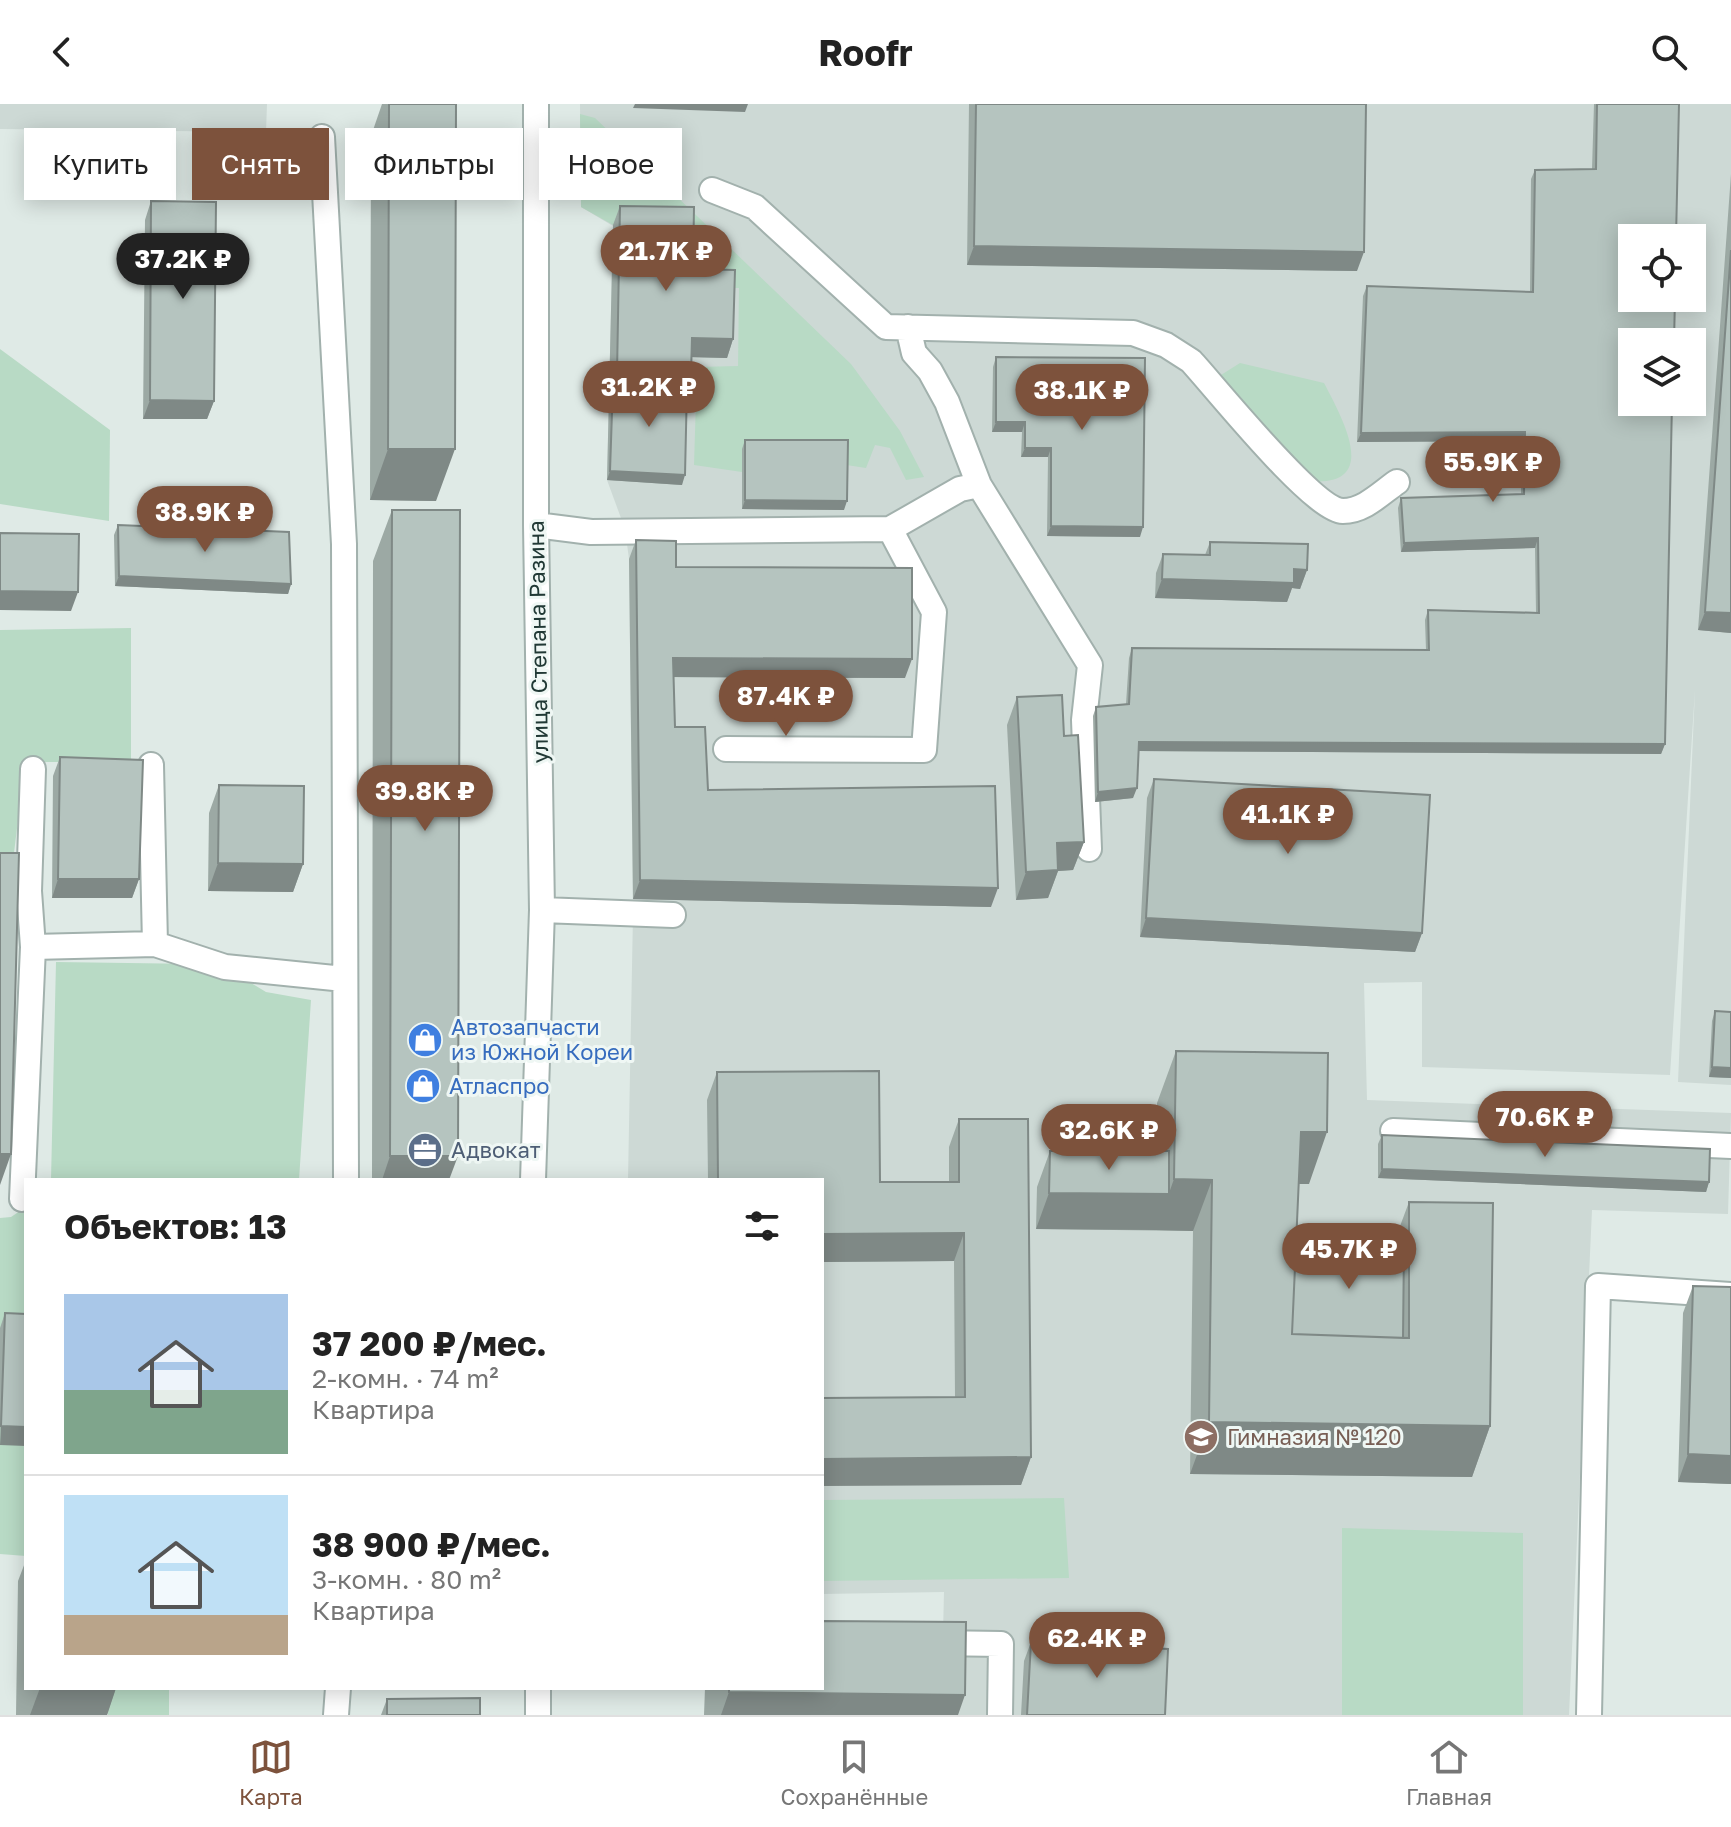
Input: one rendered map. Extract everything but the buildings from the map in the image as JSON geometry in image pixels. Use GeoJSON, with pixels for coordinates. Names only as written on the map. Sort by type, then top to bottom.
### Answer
{"type":"FeatureCollection","features":[{"type":"Feature","properties":{"kind":"street","name":"улица Степана Разина"},"geometry":{"type":"LineString","coordinates":[[533,1178],[542,910],[536,525],[536,104]]}},
{"type":"Feature","properties":{"kind":"street"},"geometry":{"type":"LineString","coordinates":[[712,190],[755,207],[886,327],[1133,333],[1166,345],[1191,361],[1310,494],[1341,511],[1360,508],[1397,482]]}},
{"type":"Feature","properties":{"kind":"street"},"geometry":{"type":"LineString","coordinates":[[325,200],[344,544],[346,1178]]}},
{"type":"Feature","properties":{"kind":"street"},"geometry":{"type":"LineString","coordinates":[[908,327],[914,353],[930,371],[947,402],[979,485],[1090,665],[1084,720],[1089,849]]}},
{"type":"Feature","properties":{"kind":"street"},"geometry":{"type":"LineString","coordinates":[[536,525],[591,532],[890,529],[960,489],[979,485]]}},
{"type":"Feature","properties":{"kind":"street"},"geometry":{"type":"LineString","coordinates":[[726,749],[924,750],[934,612],[890,529]]}},
{"type":"Feature","properties":{"kind":"street"},"geometry":{"type":"LineString","coordinates":[[151,765],[155,944]]}},
{"type":"Feature","properties":{"kind":"street"},"geometry":{"type":"LineString","coordinates":[[22,1199],[33,947],[29,891],[33,769]]}},
{"type":"Feature","properties":{"kind":"street"},"geometry":{"type":"LineString","coordinates":[[542,910],[673,915]]}},
{"type":"Feature","properties":{"kind":"street"},"geometry":{"type":"LineString","coordinates":[[33,947],[155,944],[225,967],[344,979]]}},
{"type":"Feature","properties":{"kind":"street"},"geometry":{"type":"LineString","coordinates":[[1393,1131],[1731,1146]]}},
{"type":"Feature","properties":{"kind":"street"},"geometry":{"type":"LineString","coordinates":[[1589,1715],[1598,1286],[1731,1295]]}},
{"type":"Feature","properties":{"kind":"street"},"geometry":{"type":"LineString","coordinates":[[912,1643],[1001,1644],[1000,1715]]}},
{"type":"Feature","properties":{"kind":"street"},"geometry":{"type":"LineString","coordinates":[[336,1715],[338,1690]]}},
{"type":"Feature","properties":{"kind":"street"},"geometry":{"type":"LineString","coordinates":[[538,1690],[538,1715]]}},
{"type":"Feature","properties":{"kind":"shaded area"},"geometry":{"type":"Polygon","coordinates":[[[0,104],[267,104],[266,128],[192,128],[192,131],[176,131],[176,128],[0,129],[0,104]]]}},
{"type":"Feature","properties":{"kind":"shaded area"},"geometry":{"type":"Polygon","coordinates":[[[580,104],[1731,104],[1731,1085],[1678,1082],[1695,690],[1670,1075],[1422,1067],[1422,982],[1364,983],[1367,1100],[1731,1113],[1728,1214],[1592,1210],[1569,1715],[941,1715],[944,1592],[824,1594],[824,1178],[628,1178],[633,914],[629,559],[625,529],[607,480],[613,226],[581,207],[581,200],[682,200],[682,128],[580,128],[580,104]]]}},
{"type":"Feature","properties":{"kind":"green space"},"geometry":{"type":"Polygon","coordinates":[[[580,114],[595,118],[605,128],[580,128],[580,114]]]}},
{"type":"Feature","properties":{"kind":"green space"},"geometry":{"type":"Polygon","coordinates":[[[581,200],[680,200],[851,364],[900,431],[924,477],[906,480],[890,448],[875,445],[866,468],[742,449],[742,472],[694,465],[697,367],[738,366],[739,288],[693,288],[613,225],[581,207],[581,200]]]}},
{"type":"Feature","properties":{"kind":"green space"},"geometry":{"type":"Polygon","coordinates":[[[0,349],[110,430],[109,521],[0,504],[0,349]]]}},
{"type":"Feature","properties":{"kind":"green space"},"geometry":{"type":"Polygon","coordinates":[[[1240,363],[1324,383],[1348,434],[1350,465],[1342,476],[1326,481],[1301,480],[1213,380],[1240,363]]]}},
{"type":"Feature","properties":{"kind":"green space"},"geometry":{"type":"Polygon","coordinates":[[[131,628],[131,762],[25,762],[10,886],[0,885],[0,630],[131,628]]]}},
{"type":"Feature","properties":{"kind":"green space"},"geometry":{"type":"Polygon","coordinates":[[[56,962],[199,964],[224,981],[248,981],[266,992],[311,1000],[299,1178],[51,1178],[56,962]]]}},
{"type":"Feature","properties":{"kind":"green space"},"geometry":{"type":"Polygon","coordinates":[[[24,1208],[24,1556],[0,1554],[0,1218],[11,1217],[24,1208]]]}},
{"type":"Feature","properties":{"kind":"green space"},"geometry":{"type":"Polygon","coordinates":[[[1064,1498],[1069,1578],[824,1581],[824,1500],[1064,1498]]]}},
{"type":"Feature","properties":{"kind":"green space"},"geometry":{"type":"Polygon","coordinates":[[[1342,1528],[1523,1533],[1523,1715],[1342,1715],[1342,1528]]]}},
{"type":"Feature","properties":{"kind":"green space"},"geometry":{"type":"Polygon","coordinates":[[[108,1690],[169,1690],[169,1715],[108,1715],[108,1690]]]}},
{"type":"Feature","properties":{"kind":"place","name":"Автозапчасти из Южной Кореи"},"geometry":{"type":"Point","coordinates":[425,1040]}},
{"type":"Feature","properties":{"kind":"place","name":"Атласпро"},"geometry":{"type":"Point","coordinates":[423,1086]}},
{"type":"Feature","properties":{"kind":"place","name":"Адвокат"},"geometry":{"type":"Point","coordinates":[425,1150]}},
{"type":"Feature","properties":{"kind":"place","name":"Гимназия № 120"},"geometry":{"type":"Point","coordinates":[1201,1437]}}]}
